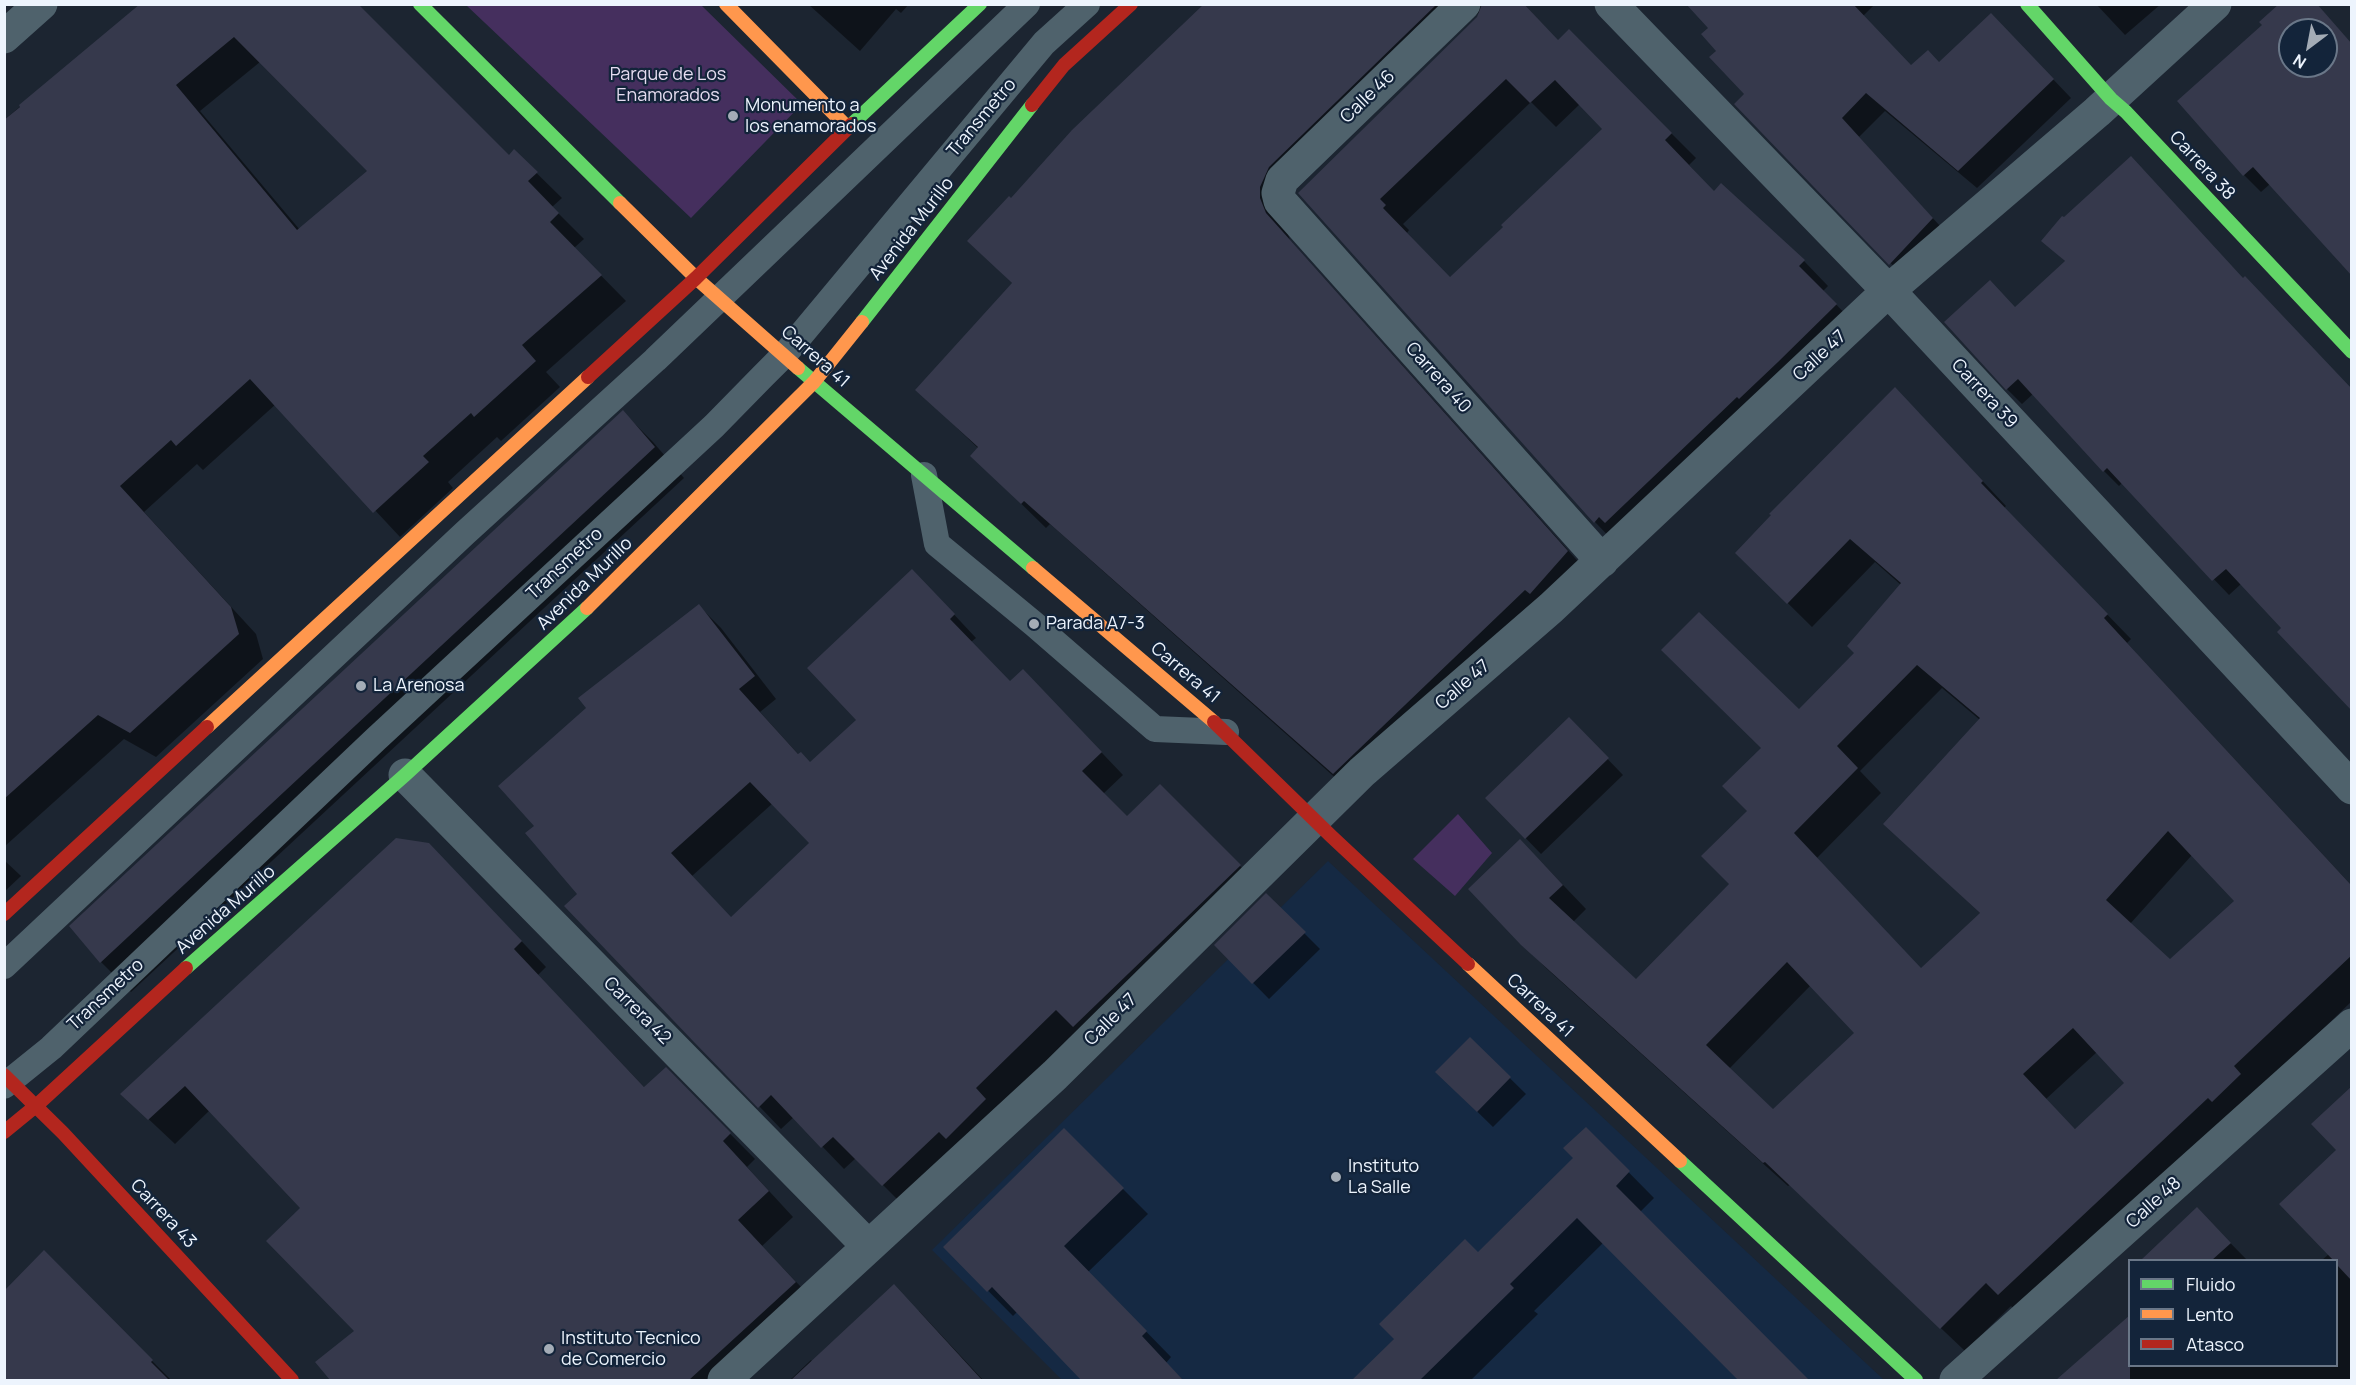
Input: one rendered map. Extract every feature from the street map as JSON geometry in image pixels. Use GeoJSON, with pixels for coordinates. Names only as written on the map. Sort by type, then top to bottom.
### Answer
{"type":"FeatureCollection","features":[{"type":"Feature","properties":{"kind":"main road","name":"Carrera 41"},"geometry":{"type":"LineString","coordinates":[[420,4],[696,278],[785,354],[814,382],[1226,732],[1313,819],[1916,1380]]}},
{"type":"Feature","properties":{"kind":"main road"},"geometry":{"type":"LineString","coordinates":[[726,4],[848,128]]}},
{"type":"Feature","properties":{"kind":"main road"},"geometry":{"type":"LineString","coordinates":[[4,914],[696,278],[848,128],[980,4]]}},
{"type":"Feature","properties":{"kind":"main road","name":"Avenida Murillo"},"geometry":{"type":"LineString","coordinates":[[4,1132],[37,1105],[132,1016],[405,775],[568,627],[814,382],[1064,65],[1131,4]]}},
{"type":"Feature","properties":{"kind":"main road","name":"Carrera 38"},"geometry":{"type":"LineString","coordinates":[[2027,4],[2111,99],[2126,112],[2352,352]]}},
{"type":"Feature","properties":{"kind":"main road","name":"Carrera 43"},"geometry":{"type":"LineString","coordinates":[[7,1081],[37,1105],[290,1379]]}},
{"type":"Feature","properties":{"kind":"street"},"geometry":{"type":"LineString","coordinates":[[4,37],[40,4]]}},
{"type":"Feature","properties":{"kind":"street","name":"Calle 46"},"geometry":{"type":"LineString","coordinates":[[1278,193],[1282,180],[1464,4]]}},
{"type":"Feature","properties":{"kind":"street","name":"Carrera 39"},"geometry":{"type":"LineString","coordinates":[[1611,4],[1888,291],[2352,788]]}},
{"type":"Feature","properties":{"kind":"street","name":"Calle 47"},"geometry":{"type":"LineString","coordinates":[[724,1380],[1055,1075],[1362,772],[1551,608],[1888,291],[2111,99],[2215,4]]}},
{"type":"Feature","properties":{"kind":"street","name":"Carrera 40"},"geometry":{"type":"LineString","coordinates":[[1278,193],[1281,201],[1602,561]]}},
{"type":"Feature","properties":{"kind":"street","name":"Carrera 42"},"geometry":{"type":"LineString","coordinates":[[405,775],[868,1246]]}},
{"type":"Feature","properties":{"kind":"street","name":"Calle 48"},"geometry":{"type":"LineString","coordinates":[[1956,1380],[2352,1025]]}},
{"type":"Feature","properties":{"kind":"lane"},"geometry":{"type":"LineString","coordinates":[[4,966],[720,298],[1027,4]]}},
{"type":"Feature","properties":{"kind":"lane","name":"Transmetro"},"geometry":{"type":"LineString","coordinates":[[7,1081],[51,1048],[376,739],[714,426],[785,354],[1044,43],[1087,4]]}},
{"type":"Feature","properties":{"kind":"lane"},"geometry":{"type":"LineString","coordinates":[[924,475],[937,544],[1155,729],[1226,732]]}},
{"type":"Feature","properties":{"kind":"shaded area","name":"Instituto La Salle"},"geometry":{"type":"Polygon","coordinates":[[[1328,861],[1884,1380],[1062,1380],[932,1250],[1328,861]]]}},
{"type":"Feature","properties":{"kind":"green space","name":"Parque de Los Enamorados"},"geometry":{"type":"Polygon","coordinates":[[[466,5],[701,5],[802,104],[691,218],[466,5]]]}},
{"type":"Feature","properties":{"kind":"green space"},"geometry":{"type":"Polygon","coordinates":[[[1458,814],[1492,853],[1455,896],[1413,859],[1458,814]]]}},
{"type":"Feature","properties":{"kind":"building"},"geometry":{"type":"Polygon","coordinates":[[[140,4],[358,4],[509,155],[514,149],[538,172],[528,181],[559,213],[550,222],[602,275],[522,345],[536,361],[474,417],[471,413],[423,456],[429,462],[373,513],[250,379],[176,446],[171,440],[120,486],[231,607],[239,634],[130,733],[98,715],[4,799],[4,120],[20,107],[19,105],[140,4]],[[234,37],[176,85],[297,230],[367,171],[234,37]]]}},
{"type":"Feature","properties":{"kind":"building"},"geometry":{"type":"Polygon","coordinates":[[[1204,4],[1437,4],[1269,167],[1260,187],[1260,198],[1266,213],[1568,551],[1530,594],[1525,590],[1333,774],[1024,501],[1021,504],[970,456],[978,447],[915,390],[1012,283],[967,241],[1009,196],[1011,198],[1072,130],[1204,4]]]}},
{"type":"Feature","properties":{"kind":"building"},"geometry":{"type":"Polygon","coordinates":[[[1482,4],[1524,4],[1558,40],[1569,29],[1672,133],[1665,140],[1714,191],[1721,183],[1805,260],[1799,266],[1837,304],[1739,399],[1737,397],[1605,523],[1599,517],[1594,523],[1298,193],[1477,17],[1482,4]],[[1506,79],[1380,199],[1386,205],[1383,208],[1450,277],[1602,129],[1555,80],[1530,103],[1506,79]]]}},
{"type":"Feature","properties":{"kind":"building"},"geometry":{"type":"Polygon","coordinates":[[[1686,4],[1853,4],[1911,65],[1928,50],[1939,62],[1991,13],[2054,79],[1958,171],[1866,93],[1842,118],[1933,218],[1889,265],[1734,104],[1744,94],[1709,57],[1716,51],[1701,34],[1708,28],[1686,4]]]}},
{"type":"Feature","properties":{"kind":"building"},"geometry":{"type":"Polygon","coordinates":[[[2279,4],[2317,4],[2329,18],[2278,18],[2278,78],[2338,78],[2338,28],[2352,44],[2352,276],[2253,167],[2243,176],[2177,101],[2262,25],[2259,22],[2279,4]]]}},
{"type":"Feature","properties":{"kind":"building"},"geometry":{"type":"Polygon","coordinates":[[[2131,156],[2243,278],[2245,276],[2352,389],[2352,711],[2277,632],[2281,628],[2226,569],[2212,581],[2107,468],[2103,472],[2018,379],[2006,390],[1944,322],[1990,280],[2015,307],[2065,261],[2041,241],[2062,216],[2064,217],[2131,156]]]}},
{"type":"Feature","properties":{"kind":"building"},"geometry":{"type":"Polygon","coordinates":[[[1895,387],[1983,481],[1981,483],[2108,614],[2104,618],[2352,886],[2352,955],[2234,1066],[2241,1074],[2212,1102],[2208,1098],[1998,1295],[1986,1283],[1940,1329],[1765,1162],[1763,1163],[1521,945],[1468,889],[1520,839],[1563,885],[1549,898],[1636,979],[1729,884],[1701,856],[1747,811],[1722,786],[1761,748],[1661,650],[1699,612],[1799,709],[1854,653],[1847,646],[1901,583],[1850,539],[1787,604],[1735,553],[1771,515],[1769,514],[1895,387]],[[1917,665],[1837,746],[1858,768],[1794,833],[1921,968],[1980,913],[1883,824],[1980,718],[1917,665]],[[2168,831],[2106,900],[2170,959],[2234,901],[2168,831]],[[1787,962],[1706,1045],[1773,1109],[1854,1033],[1787,962]],[[2073,1028],[2023,1074],[2075,1129],[2124,1083],[2073,1028]]]}},
{"type":"Feature","properties":{"kind":"building","name":"La Arenosa"},"geometry":{"type":"Polygon","coordinates":[[[623,410],[655,447],[100,963],[69,926],[623,410]]]}},
{"type":"Feature","properties":{"kind":"building"},"geometry":{"type":"Polygon","coordinates":[[[912,569],[955,614],[950,619],[1010,681],[1023,669],[1102,752],[1082,771],[1127,816],[1160,784],[1241,865],[1073,1027],[1056,1010],[976,1088],[986,1099],[946,1139],[939,1132],[882,1186],[833,1137],[821,1148],[771,1095],[758,1108],[693,1041],[564,906],[577,894],[525,833],[534,826],[498,786],[586,708],[578,698],[699,604],[755,676],[739,689],[798,754],[801,752],[810,762],[856,720],[807,668],[912,569]],[[750,782],[671,853],[731,917],[809,843],[750,782]]]}},
{"type":"Feature","properties":{"kind":"building"},"geometry":{"type":"Polygon","coordinates":[[[1569,717],[1609,758],[1525,839],[1485,798],[1569,717]]]}},
{"type":"Feature","properties":{"kind":"building"},"geometry":{"type":"Polygon","coordinates":[[[396,838],[429,843],[522,941],[514,949],[644,1087],[666,1067],[731,1133],[723,1141],[769,1191],[738,1220],[796,1282],[689,1380],[330,1380],[315,1362],[354,1331],[266,1241],[300,1208],[185,1086],[148,1120],[120,1094],[396,838]]]}},
{"type":"Feature","properties":{"kind":"building"},"geometry":{"type":"Polygon","coordinates":[[[1266,893],[1306,932],[1252,984],[1214,945],[1266,893]]]}},
{"type":"Feature","properties":{"kind":"building"},"geometry":{"type":"Polygon","coordinates":[[[1470,1037],[1511,1077],[1477,1112],[1435,1072],[1470,1037]]]}},
{"type":"Feature","properties":{"kind":"building"},"geometry":{"type":"Polygon","coordinates":[[[2352,1086],[2352,1281],[2338,1266],[2338,1259],[2332,1259],[2279,1204],[2336,1150],[2311,1124],[2352,1086]]]}},
{"type":"Feature","properties":{"kind":"building"},"geometry":{"type":"Polygon","coordinates":[[[1586,1127],[1630,1171],[1616,1186],[1809,1380],[1738,1380],[1577,1218],[1510,1284],[1514,1288],[1420,1380],[1352,1380],[1394,1339],[1379,1324],[1465,1239],[1478,1252],[1573,1158],[1563,1148],[1586,1127]]]}},
{"type":"Feature","properties":{"kind":"building"},"geometry":{"type":"Polygon","coordinates":[[[1064,1128],[1124,1188],[1064,1246],[1147,1331],[1142,1336],[1183,1380],[1081,1380],[992,1287],[987,1292],[943,1247],[1064,1128]]]}},
{"type":"Feature","properties":{"kind":"building"},"geometry":{"type":"Polygon","coordinates":[[[2197,1207],[2231,1243],[2213,1259],[2142,1259],[2197,1207]]]}},
{"type":"Feature","properties":{"kind":"building"},"geometry":{"type":"Polygon","coordinates":[[[44,1250],[153,1360],[151,1362],[169,1380],[4,1380],[4,1291],[44,1250]]]}},
{"type":"Feature","properties":{"kind":"building"},"geometry":{"type":"Polygon","coordinates":[[[894,1284],[982,1380],[791,1380],[894,1284]]]}},
{"type":"Feature","properties":{"kind":"building"},"geometry":{"type":"Polygon","coordinates":[[[2128,1317],[2130,1380],[2056,1380],[2128,1317]]]}},
{"type":"Feature","properties":{"kind":"traffic: fast"},"geometry":{"type":"LineString","coordinates":[[420,4],[620,203]]}},
{"type":"Feature","properties":{"kind":"traffic: fast"},"geometry":{"type":"LineString","coordinates":[[852,124],[980,4]]}},
{"type":"Feature","properties":{"kind":"traffic: fast"},"geometry":{"type":"LineString","coordinates":[[2027,4],[2111,99],[2126,112],[2352,352]]}},
{"type":"Feature","properties":{"kind":"traffic: fast"},"geometry":{"type":"LineString","coordinates":[[862,322],[1032,105]]}},
{"type":"Feature","properties":{"kind":"traffic: fast"},"geometry":{"type":"LineString","coordinates":[[798,368],[1033,568]]}},
{"type":"Feature","properties":{"kind":"traffic: fast"},"geometry":{"type":"LineString","coordinates":[[186,968],[405,775],[587,608]]}},
{"type":"Feature","properties":{"kind":"traffic: fast"},"geometry":{"type":"LineString","coordinates":[[1680,1161],[1916,1380]]}},
{"type":"Feature","properties":{"kind":"traffic: slow"},"geometry":{"type":"LineString","coordinates":[[726,4],[848,128]]}},
{"type":"Feature","properties":{"kind":"traffic: slow"},"geometry":{"type":"LineString","coordinates":[[620,203],[696,278],[798,368]]}},
{"type":"Feature","properties":{"kind":"traffic: slow"},"geometry":{"type":"LineString","coordinates":[[587,608],[814,382],[862,322]]}},
{"type":"Feature","properties":{"kind":"traffic: slow"},"geometry":{"type":"LineString","coordinates":[[207,727],[588,377]]}},
{"type":"Feature","properties":{"kind":"traffic: slow"},"geometry":{"type":"LineString","coordinates":[[1033,568],[1214,722]]}},
{"type":"Feature","properties":{"kind":"traffic: slow"},"geometry":{"type":"LineString","coordinates":[[1468,964],[1680,1161]]}},
{"type":"Feature","properties":{"kind":"traffic: jam"},"geometry":{"type":"LineString","coordinates":[[1032,105],[1064,65],[1131,4]]}},
{"type":"Feature","properties":{"kind":"traffic: jam"},"geometry":{"type":"LineString","coordinates":[[588,377],[696,278],[852,124]]}},
{"type":"Feature","properties":{"kind":"traffic: jam"},"geometry":{"type":"LineString","coordinates":[[1214,722],[1331,836],[1468,964]]}},
{"type":"Feature","properties":{"kind":"traffic: jam"},"geometry":{"type":"LineString","coordinates":[[4,914],[207,727]]}},
{"type":"Feature","properties":{"kind":"traffic: jam"},"geometry":{"type":"LineString","coordinates":[[4,1132],[37,1105],[186,968]]}},
{"type":"Feature","properties":{"kind":"traffic: jam"},"geometry":{"type":"LineString","coordinates":[[4,1075],[63,1133],[292,1380]]}},
{"type":"Feature","properties":{"kind":"place","name":"Monumento a los enamorados"},"geometry":{"type":"Point","coordinates":[733,116]}},
{"type":"Feature","properties":{"kind":"place","name":"Parada A7-3"},"geometry":{"type":"Point","coordinates":[1034,624]}},
{"type":"Feature","properties":{"kind":"place","name":"La Arenosa"},"geometry":{"type":"Point","coordinates":[361,686]}},
{"type":"Feature","properties":{"kind":"place","name":"Instituto La Salle"},"geometry":{"type":"Point","coordinates":[1336,1177]}},
{"type":"Feature","properties":{"kind":"place","name":"Instituto Tecnico de Comercio"},"geometry":{"type":"Point","coordinates":[549,1349]}}]}
